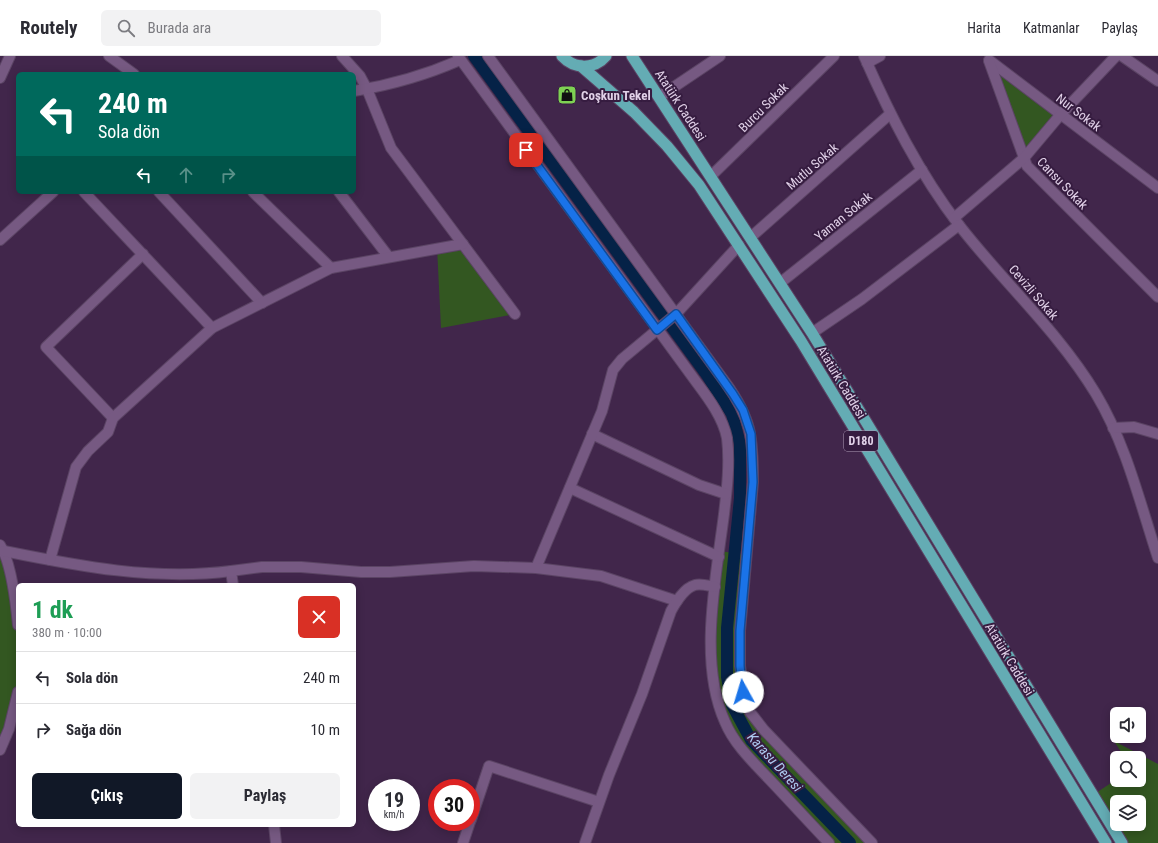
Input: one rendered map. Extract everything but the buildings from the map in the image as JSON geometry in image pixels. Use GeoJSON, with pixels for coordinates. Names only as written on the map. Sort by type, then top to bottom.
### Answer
{"type":"FeatureCollection","features":[{"type":"Feature","properties":{"kind":"highway","name":"Atatürk Caddesi"},"geometry":{"type":"LineString","coordinates":[[562,56],[568,62],[581,66],[634,112],[667,146],[699,185],[805,348],[1106,843]]}},
{"type":"Feature","properties":{"kind":"highway"},"geometry":{"type":"LineString","coordinates":[[581,66],[594,64],[606,56]]}},
{"type":"Feature","properties":{"kind":"highway","name":"Atatürk Caddesi"},"geometry":{"type":"LineString","coordinates":[[632,56],[812,333],[1122,843]]}},
{"type":"Feature","properties":{"kind":"street"},"geometry":{"type":"LineString","coordinates":[[0,78],[10,56]]}},
{"type":"Feature","properties":{"kind":"street"},"geometry":{"type":"LineString","coordinates":[[109,56],[131,72]]}},
{"type":"Feature","properties":{"kind":"street"},"geometry":{"type":"LineString","coordinates":[[342,56],[360,76],[367,89],[382,131],[391,148],[515,314]]}},
{"type":"Feature","properties":{"kind":"street"},"geometry":{"type":"LineString","coordinates":[[488,56],[676,314],[743,410],[751,434],[753,482],[740,631],[743,692],[750,712],[764,730],[872,843]]}},
{"type":"Feature","properties":{"kind":"street"},"geometry":{"type":"LineString","coordinates":[[658,97],[720,56]]}},
{"type":"Feature","properties":{"kind":"street","name":"Burcu Sokak"},"geometry":{"type":"LineString","coordinates":[[711,176],[834,56]]}},
{"type":"Feature","properties":{"kind":"street"},"geometry":{"type":"LineString","coordinates":[[865,60],[880,56]]}},
{"type":"Feature","properties":{"kind":"street"},"geometry":{"type":"LineString","coordinates":[[812,333],[862,299],[956,221],[1024,158],[1061,114],[1116,56]]}},
{"type":"Feature","properties":{"kind":"street"},"geometry":{"type":"LineString","coordinates":[[1122,56],[1158,81]]}},
{"type":"Feature","properties":{"kind":"street"},"geometry":{"type":"LineString","coordinates":[[356,91],[413,78],[438,70],[459,58],[700,387],[720,419],[726,438],[726,494],[715,587],[712,680],[716,698],[725,723],[741,748],[829,843]]}},
{"type":"Feature","properties":{"kind":"street","name":"Nur Sokak"},"geometry":{"type":"LineString","coordinates":[[987,58],[1158,188]]}},
{"type":"Feature","properties":{"kind":"street","name":"Cansu Sokak"},"geometry":{"type":"LineString","coordinates":[[987,58],[1027,166],[1158,297]]}},
{"type":"Feature","properties":{"kind":"street","name":"Cevizli Sokak"},"geometry":{"type":"LineString","coordinates":[[865,60],[890,114],[922,170],[956,221],[1072,358],[1096,395],[1113,428],[1144,511],[1158,558]]}},
{"type":"Feature","properties":{"kind":"street","name":"Mutlu Sokak"},"geometry":{"type":"LineString","coordinates":[[751,237],[890,114]]}},
{"type":"Feature","properties":{"kind":"street","name":"Yaman Sokak"},"geometry":{"type":"LineString","coordinates":[[780,283],[922,170]]}},
{"type":"Feature","properties":{"kind":"street"},"geometry":{"type":"LineString","coordinates":[[0,240],[51,194]]}},
{"type":"Feature","properties":{"kind":"street"},"geometry":{"type":"LineString","coordinates":[[86,194],[212,328]]}},
{"type":"Feature","properties":{"kind":"street"},"geometry":{"type":"LineString","coordinates":[[161,194],[262,302]]}},
{"type":"Feature","properties":{"kind":"street"},"geometry":{"type":"LineString","coordinates":[[255,194],[331,268]]}},
{"type":"Feature","properties":{"kind":"street"},"geometry":{"type":"LineString","coordinates":[[341,194],[388,256]]}},
{"type":"Feature","properties":{"kind":"street"},"geometry":{"type":"LineString","coordinates":[[50,560],[76,467],[88,451],[108,432],[113,418],[212,328],[331,268],[388,256],[464,244]]}},
{"type":"Feature","properties":{"kind":"street"},"geometry":{"type":"LineString","coordinates":[[536,568],[602,411],[613,370],[622,359],[676,314],[739,245]]}},
{"type":"Feature","properties":{"kind":"street"},"geometry":{"type":"LineString","coordinates":[[113,418],[46,347],[143,254]]}},
{"type":"Feature","properties":{"kind":"street"},"geometry":{"type":"LineString","coordinates":[[1113,428],[1134,427],[1158,434]]}},
{"type":"Feature","properties":{"kind":"street"},"geometry":{"type":"LineString","coordinates":[[592,434],[699,485],[726,494]]}},
{"type":"Feature","properties":{"kind":"street"},"geometry":{"type":"LineString","coordinates":[[570,488],[719,557]]}},
{"type":"Feature","properties":{"kind":"street"},"geometry":{"type":"LineString","coordinates":[[16,612],[13,592],[2,548],[50,560],[115,570],[199,575],[262,567],[301,567],[361,572],[390,572],[474,566],[536,568],[601,576],[677,601]]}},
{"type":"Feature","properties":{"kind":"street"},"geometry":{"type":"LineString","coordinates":[[231,571],[233,583]]}},
{"type":"Feature","properties":{"kind":"street"},"geometry":{"type":"LineString","coordinates":[[585,843],[598,802],[642,694],[671,611],[685,592],[696,584],[715,587]]}},
{"type":"Feature","properties":{"kind":"street"},"geometry":{"type":"LineString","coordinates":[[0,750],[9,729],[16,700]]}},
{"type":"Feature","properties":{"kind":"street"},"geometry":{"type":"LineString","coordinates":[[480,794],[489,766],[598,802]]}},
{"type":"Feature","properties":{"kind":"street"},"geometry":{"type":"LineString","coordinates":[[274,827],[276,843]]}},
{"type":"Feature","properties":{"kind":"street"},"geometry":{"type":"LineString","coordinates":[[463,843],[467,831]]}},
{"type":"Feature","properties":{"kind":"green space"},"geometry":{"type":"Polygon","coordinates":[[[989,61],[1061,114],[1024,158],[989,61]]]}},
{"type":"Feature","properties":{"kind":"green space"},"geometry":{"type":"Polygon","coordinates":[[[463,244],[515,314],[441,328],[437,247],[463,244]]]}},
{"type":"Feature","properties":{"kind":"green space"},"geometry":{"type":"Polygon","coordinates":[[[0,545],[16,616],[16,698],[0,750],[0,545]]]}},
{"type":"Feature","properties":{"kind":"green space"},"geometry":{"type":"Polygon","coordinates":[[[720,551],[747,555],[740,631],[750,712],[872,843],[829,843],[741,748],[712,680],[720,551]]]}},
{"type":"Feature","properties":{"kind":"green space"},"geometry":{"type":"Polygon","coordinates":[[[1115,743],[1133,751],[1120,751],[1115,743]]]}},
{"type":"Feature","properties":{"kind":"green space"},"geometry":{"type":"Polygon","coordinates":[[[1146,758],[1158,764],[1158,843],[1122,843],[1115,831],[1146,831],[1146,795],[1110,795],[1110,823],[1093,795],[1110,784],[1110,787],[1146,787],[1146,758]]]}},
{"type":"Feature","properties":{"kind":"waterway","name":"Karasu Deresi"},"geometry":{"type":"LineString","coordinates":[[474,56],[707,375],[732,414],[740,444],[740,498],[727,628],[727,677],[732,705],[751,740],[850,843]]}},
{"type":"Feature","properties":{"kind":"place","name":"Coşkun Tekel"},"geometry":{"type":"Point","coordinates":[567,95]}},
{"type":"Feature","properties":{"kind":"route"},"geometry":{"type":"LineString","coordinates":[[526,150],[657,330],[676,314],[733,394],[743,410],[749,424],[753,458],[753,482],[740,631],[740,666],[743,692]]}}]}
